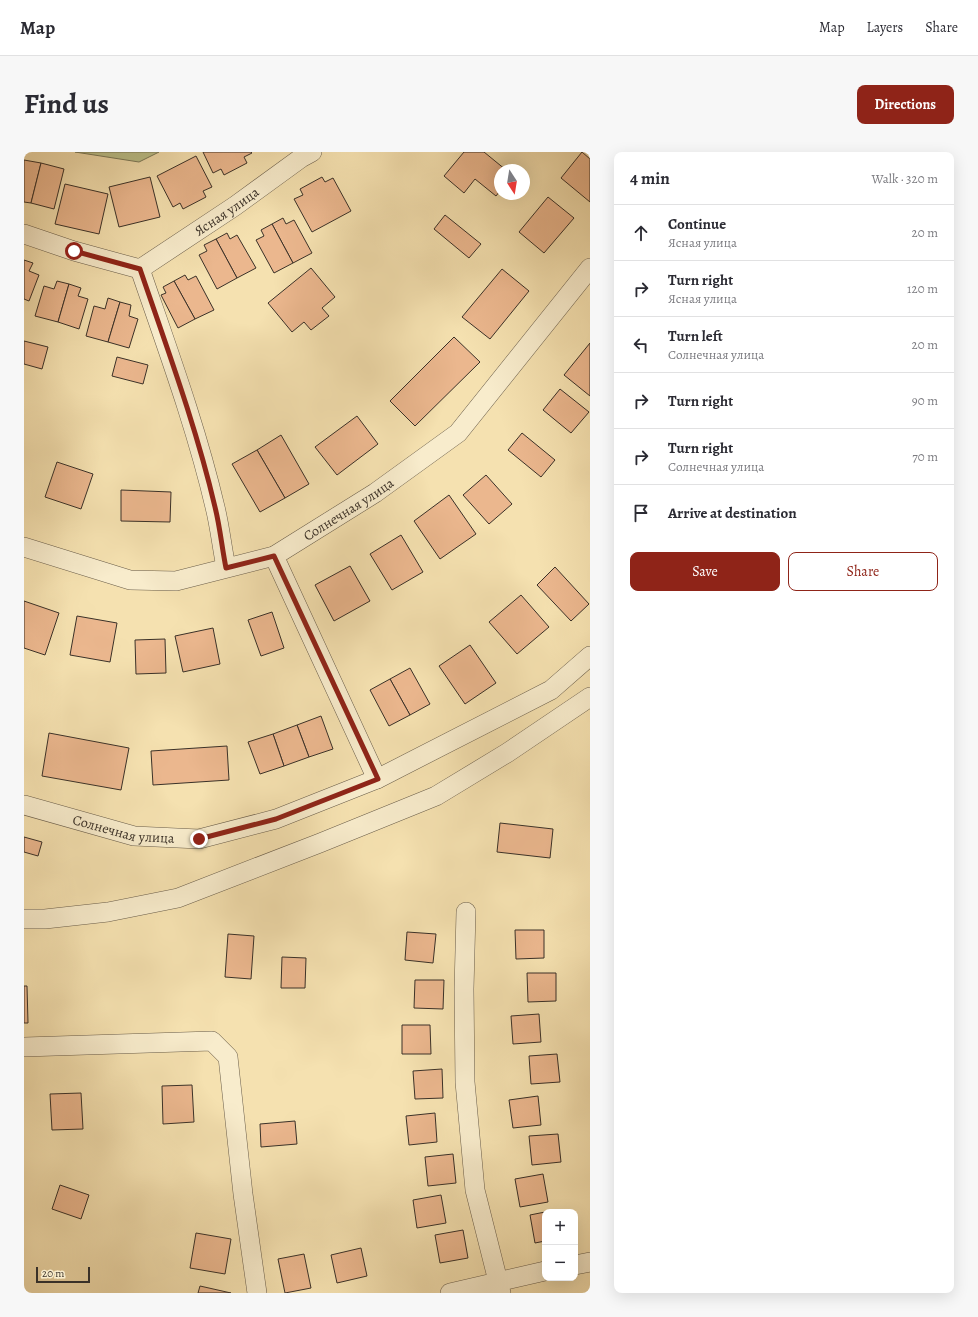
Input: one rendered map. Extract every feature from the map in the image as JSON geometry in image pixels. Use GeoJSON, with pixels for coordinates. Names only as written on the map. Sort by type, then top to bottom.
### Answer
{"type":"FeatureCollection","features":[{"type":"Feature","properties":{"kind":"street","name":"Ясная улица"},"geometry":{"type":"LineString","coordinates":[[140,269],[234,206],[301,158],[312,152]]}},
{"type":"Feature","properties":{"kind":"street"},"geometry":{"type":"LineString","coordinates":[[24,234],[74,251],[140,269],[181,387],[200,450],[215,508],[226,568]]}},
{"type":"Feature","properties":{"kind":"street","name":"Солнечная улица"},"geometry":{"type":"LineString","coordinates":[[24,547],[130,580],[176,581],[274,556],[374,493],[458,433],[590,268]]}},
{"type":"Feature","properties":{"kind":"street"},"geometry":{"type":"LineString","coordinates":[[274,556],[378,779]]}},
{"type":"Feature","properties":{"kind":"street","name":"Солнечная улица"},"geometry":{"type":"LineString","coordinates":[[24,805],[134,836],[199,839],[276,819],[378,779],[551,690],[590,656]]}},
{"type":"Feature","properties":{"kind":"street"},"geometry":{"type":"LineString","coordinates":[[24,919],[45,919],[108,912],[178,898],[436,796],[507,753],[590,697]]}},
{"type":"Feature","properties":{"kind":"street"},"geometry":{"type":"LineString","coordinates":[[466,912],[464,1082],[475,1190],[499,1287]]}},
{"type":"Feature","properties":{"kind":"street"},"geometry":{"type":"LineString","coordinates":[[24,1047],[212,1041],[228,1057],[243,1194],[257,1293]]}},
{"type":"Feature","properties":{"kind":"street"},"geometry":{"type":"LineString","coordinates":[[578,1264],[590,1262]]}},
{"type":"Feature","properties":{"kind":"street"},"geometry":{"type":"LineString","coordinates":[[450,1293],[499,1287],[542,1272]]}},
{"type":"Feature","properties":{"kind":"green space"},"geometry":{"type":"Polygon","coordinates":[[[75,152],[159,152],[139,162],[75,152]]]}},
{"type":"Feature","properties":{"kind":"building"},"geometry":{"type":"Polygon","coordinates":[[[203,152],[252,153],[244,157],[247,163],[224,175],[221,169],[213,173],[203,152]]]}},
{"type":"Feature","properties":{"kind":"building"},"geometry":{"type":"Polygon","coordinates":[[[464,152],[484,152],[499,164],[494,164],[494,194],[475,179],[464,193],[444,176],[464,152]]]}},
{"type":"Feature","properties":{"kind":"building"},"geometry":{"type":"Polygon","coordinates":[[[582,152],[590,159],[590,202],[561,178],[582,152]]]}},
{"type":"Feature","properties":{"kind":"building"},"geometry":{"type":"Polygon","coordinates":[[[196,156],[212,187],[203,191],[206,197],[183,209],[180,203],[173,207],[157,176],[196,156]]]}},
{"type":"Feature","properties":{"kind":"building"},"geometry":{"type":"Polygon","coordinates":[[[24,160],[41,163],[31,203],[24,202],[24,160]]]}},
{"type":"Feature","properties":{"kind":"building"},"geometry":{"type":"Polygon","coordinates":[[[41,163],[64,169],[54,209],[31,203],[41,163]]]}},
{"type":"Feature","properties":{"kind":"building"},"geometry":{"type":"Polygon","coordinates":[[[150,177],[160,217],[119,227],[109,187],[150,177]]]}},
{"type":"Feature","properties":{"kind":"building"},"geometry":{"type":"Polygon","coordinates":[[[322,177],[325,182],[333,178],[351,211],[312,232],[294,199],[303,195],[300,189],[322,177]]]}},
{"type":"Feature","properties":{"kind":"building"},"geometry":{"type":"Polygon","coordinates":[[[65,184],[108,194],[99,234],[55,224],[65,184]]]}},
{"type":"Feature","properties":{"kind":"building"},"geometry":{"type":"Polygon","coordinates":[[[548,197],[574,218],[544,253],[519,232],[548,197]]]}},
{"type":"Feature","properties":{"kind":"building"},"geometry":{"type":"Polygon","coordinates":[[[445,215],[481,244],[469,258],[434,229],[445,215]]]}},
{"type":"Feature","properties":{"kind":"building"},"geometry":{"type":"Polygon","coordinates":[[[283,218],[286,224],[294,220],[312,253],[293,263],[272,224],[283,218]]]}},
{"type":"Feature","properties":{"kind":"building"},"geometry":{"type":"Polygon","coordinates":[[[272,224],[293,263],[274,273],[256,240],[264,236],[261,230],[272,224]]]}},
{"type":"Feature","properties":{"kind":"building"},"geometry":{"type":"Polygon","coordinates":[[[227,233],[230,239],[237,235],[256,268],[237,278],[216,239],[227,233]]]}},
{"type":"Feature","properties":{"kind":"building"},"geometry":{"type":"Polygon","coordinates":[[[216,239],[237,278],[217,289],[199,255],[207,251],[204,245],[216,239]]]}},
{"type":"Feature","properties":{"kind":"building"},"geometry":{"type":"Polygon","coordinates":[[[24,260],[33,263],[29,271],[39,275],[29,301],[24,299],[24,260]]]}},
{"type":"Feature","properties":{"kind":"building"},"geometry":{"type":"Polygon","coordinates":[[[311,268],[335,297],[322,308],[329,316],[311,330],[304,322],[292,332],[268,303],[311,268]]]}},
{"type":"Feature","properties":{"kind":"building"},"geometry":{"type":"Polygon","coordinates":[[[502,269],[529,291],[490,339],[462,317],[502,269]]]}},
{"type":"Feature","properties":{"kind":"building"},"geometry":{"type":"Polygon","coordinates":[[[185,275],[188,280],[196,276],[214,310],[195,319],[174,281],[185,275]]]}},
{"type":"Feature","properties":{"kind":"building"},"geometry":{"type":"Polygon","coordinates":[[[57,281],[69,284],[58,322],[35,316],[44,286],[54,289],[57,281]]]}},
{"type":"Feature","properties":{"kind":"building"},"geometry":{"type":"Polygon","coordinates":[[[174,281],[195,319],[178,328],[161,295],[166,293],[163,287],[174,281]]]}},
{"type":"Feature","properties":{"kind":"building"},"geometry":{"type":"Polygon","coordinates":[[[69,284],[81,288],[78,296],[88,299],[79,329],[58,322],[69,284]]]}},
{"type":"Feature","properties":{"kind":"building"},"geometry":{"type":"Polygon","coordinates":[[[108,298],[120,302],[108,342],[86,336],[94,306],[105,309],[108,298]]]}},
{"type":"Feature","properties":{"kind":"building"},"geometry":{"type":"Polygon","coordinates":[[[120,302],[131,305],[129,316],[138,319],[129,348],[108,342],[120,302]]]}},
{"type":"Feature","properties":{"kind":"building"},"geometry":{"type":"Polygon","coordinates":[[[454,337],[480,362],[415,426],[390,401],[454,337]]]}},
{"type":"Feature","properties":{"kind":"building"},"geometry":{"type":"Polygon","coordinates":[[[24,341],[48,347],[42,369],[24,364],[24,341]]]}},
{"type":"Feature","properties":{"kind":"building"},"geometry":{"type":"Polygon","coordinates":[[[590,343],[590,396],[564,375],[590,343]]]}},
{"type":"Feature","properties":{"kind":"building"},"geometry":{"type":"Polygon","coordinates":[[[117,357],[148,365],[143,384],[112,376],[117,357]]]}},
{"type":"Feature","properties":{"kind":"building"},"geometry":{"type":"Polygon","coordinates":[[[560,389],[589,412],[571,433],[543,410],[560,389]]]}},
{"type":"Feature","properties":{"kind":"building"},"geometry":{"type":"Polygon","coordinates":[[[357,416],[378,444],[337,475],[315,447],[357,416]]]}},
{"type":"Feature","properties":{"kind":"building"},"geometry":{"type":"Polygon","coordinates":[[[522,433],[555,460],[541,477],[508,450],[522,433]]]}},
{"type":"Feature","properties":{"kind":"building"},"geometry":{"type":"Polygon","coordinates":[[[281,435],[309,484],[285,498],[257,450],[281,435]]]}},
{"type":"Feature","properties":{"kind":"building"},"geometry":{"type":"Polygon","coordinates":[[[257,450],[285,498],[260,512],[232,464],[257,450]]]}},
{"type":"Feature","properties":{"kind":"building"},"geometry":{"type":"Polygon","coordinates":[[[57,462],[93,474],[81,509],[45,497],[57,462]]]}},
{"type":"Feature","properties":{"kind":"building"},"geometry":{"type":"Polygon","coordinates":[[[486,475],[512,504],[489,524],[463,495],[486,475]]]}},
{"type":"Feature","properties":{"kind":"building"},"geometry":{"type":"Polygon","coordinates":[[[121,490],[171,492],[170,522],[121,521],[121,490]]]}},
{"type":"Feature","properties":{"kind":"building"},"geometry":{"type":"Polygon","coordinates":[[[449,495],[476,534],[440,559],[414,521],[449,495]]]}},
{"type":"Feature","properties":{"kind":"building"},"geometry":{"type":"Polygon","coordinates":[[[401,535],[423,572],[392,590],[370,554],[401,535]]]}},
{"type":"Feature","properties":{"kind":"building"},"geometry":{"type":"Polygon","coordinates":[[[350,566],[370,601],[334,621],[315,585],[350,566]]]}},
{"type":"Feature","properties":{"kind":"building"},"geometry":{"type":"Polygon","coordinates":[[[555,567],[589,604],[571,621],[537,585],[555,567]]]}},
{"type":"Feature","properties":{"kind":"building"},"geometry":{"type":"Polygon","coordinates":[[[521,595],[549,627],[517,654],[489,622],[521,595]]]}},
{"type":"Feature","properties":{"kind":"building"},"geometry":{"type":"Polygon","coordinates":[[[24,601],[59,613],[45,655],[24,648],[24,601]]]}},
{"type":"Feature","properties":{"kind":"building"},"geometry":{"type":"Polygon","coordinates":[[[272,612],[284,648],[261,656],[248,620],[272,612]]]}},
{"type":"Feature","properties":{"kind":"building"},"geometry":{"type":"Polygon","coordinates":[[[77,616],[117,623],[110,662],[70,655],[77,616]]]}},
{"type":"Feature","properties":{"kind":"building"},"geometry":{"type":"Polygon","coordinates":[[[213,628],[220,664],[183,672],[175,636],[213,628]]]}},
{"type":"Feature","properties":{"kind":"building"},"geometry":{"type":"Polygon","coordinates":[[[165,639],[166,673],[136,674],[135,640],[165,639]]]}},
{"type":"Feature","properties":{"kind":"building"},"geometry":{"type":"Polygon","coordinates":[[[470,645],[496,683],[465,704],[439,666],[470,645]]]}},
{"type":"Feature","properties":{"kind":"building"},"geometry":{"type":"Polygon","coordinates":[[[410,668],[430,704],[410,715],[390,679],[410,668]]]}},
{"type":"Feature","properties":{"kind":"building"},"geometry":{"type":"Polygon","coordinates":[[[390,679],[410,715],[389,726],[370,690],[390,679]]]}},
{"type":"Feature","properties":{"kind":"building"},"geometry":{"type":"Polygon","coordinates":[[[321,716],[333,749],[309,757],[297,725],[321,716]]]}},
{"type":"Feature","properties":{"kind":"building"},"geometry":{"type":"Polygon","coordinates":[[[297,725],[309,757],[284,766],[273,734],[297,725]]]}},
{"type":"Feature","properties":{"kind":"building"},"geometry":{"type":"Polygon","coordinates":[[[49,733],[129,748],[121,790],[42,776],[49,733]]]}},
{"type":"Feature","properties":{"kind":"building"},"geometry":{"type":"Polygon","coordinates":[[[273,734],[284,766],[260,774],[248,742],[273,734]]]}},
{"type":"Feature","properties":{"kind":"building"},"geometry":{"type":"Polygon","coordinates":[[[227,746],[229,780],[153,785],[151,751],[227,746]]]}},
{"type":"Feature","properties":{"kind":"building"},"geometry":{"type":"Polygon","coordinates":[[[500,823],[553,829],[550,858],[497,852],[500,823]]]}},
{"type":"Feature","properties":{"kind":"building"},"geometry":{"type":"Polygon","coordinates":[[[24,837],[42,842],[38,856],[24,852],[24,837]]]}},
{"type":"Feature","properties":{"kind":"building"},"geometry":{"type":"Polygon","coordinates":[[[515,930],[544,930],[544,958],[516,959],[515,930]]]}},
{"type":"Feature","properties":{"kind":"building"},"geometry":{"type":"Polygon","coordinates":[[[407,932],[436,934],[433,963],[405,960],[407,932]]]}},
{"type":"Feature","properties":{"kind":"building"},"geometry":{"type":"Polygon","coordinates":[[[228,934],[254,936],[251,979],[225,977],[228,934]]]}},
{"type":"Feature","properties":{"kind":"building"},"geometry":{"type":"Polygon","coordinates":[[[282,957],[306,958],[305,988],[281,988],[282,957]]]}},
{"type":"Feature","properties":{"kind":"building"},"geometry":{"type":"Polygon","coordinates":[[[527,973],[556,973],[556,1001],[528,1002],[527,973]]]}},
{"type":"Feature","properties":{"kind":"building"},"geometry":{"type":"Polygon","coordinates":[[[415,980],[444,980],[443,1009],[414,1008],[415,980]]]}},
{"type":"Feature","properties":{"kind":"building"},"geometry":{"type":"Polygon","coordinates":[[[24,986],[27,986],[28,1023],[24,1023],[24,986]]]}},
{"type":"Feature","properties":{"kind":"building"},"geometry":{"type":"Polygon","coordinates":[[[539,1014],[541,1042],[513,1044],[511,1016],[539,1014]]]}},
{"type":"Feature","properties":{"kind":"building"},"geometry":{"type":"Polygon","coordinates":[[[402,1025],[430,1025],[431,1054],[402,1054],[402,1025]]]}},
{"type":"Feature","properties":{"kind":"building"},"geometry":{"type":"Polygon","coordinates":[[[557,1054],[560,1082],[531,1084],[529,1056],[557,1054]]]}},
{"type":"Feature","properties":{"kind":"building"},"geometry":{"type":"Polygon","coordinates":[[[442,1069],[443,1098],[415,1099],[413,1071],[442,1069]]]}},
{"type":"Feature","properties":{"kind":"building"},"geometry":{"type":"Polygon","coordinates":[[[192,1085],[194,1122],[163,1124],[162,1086],[192,1085]]]}},
{"type":"Feature","properties":{"kind":"building"},"geometry":{"type":"Polygon","coordinates":[[[81,1093],[83,1129],[52,1130],[50,1094],[81,1093]]]}},
{"type":"Feature","properties":{"kind":"building"},"geometry":{"type":"Polygon","coordinates":[[[538,1096],[541,1125],[513,1128],[509,1100],[538,1096]]]}},
{"type":"Feature","properties":{"kind":"building"},"geometry":{"type":"Polygon","coordinates":[[[435,1113],[437,1142],[409,1145],[406,1116],[435,1113]]]}},
{"type":"Feature","properties":{"kind":"building"},"geometry":{"type":"Polygon","coordinates":[[[295,1121],[297,1144],[261,1147],[260,1124],[295,1121]]]}},
{"type":"Feature","properties":{"kind":"building"},"geometry":{"type":"Polygon","coordinates":[[[558,1134],[561,1162],[532,1165],[529,1136],[558,1134]]]}},
{"type":"Feature","properties":{"kind":"building"},"geometry":{"type":"Polygon","coordinates":[[[453,1154],[456,1183],[428,1186],[425,1157],[453,1154]]]}},
{"type":"Feature","properties":{"kind":"building"},"geometry":{"type":"Polygon","coordinates":[[[543,1174],[548,1202],[520,1207],[515,1179],[543,1174]]]}},
{"type":"Feature","properties":{"kind":"building"},"geometry":{"type":"Polygon","coordinates":[[[60,1185],[89,1195],[81,1219],[52,1209],[60,1185]]]}},
{"type":"Feature","properties":{"kind":"building"},"geometry":{"type":"Polygon","coordinates":[[[441,1195],[446,1223],[417,1228],[413,1200],[441,1195]]]}},
{"type":"Feature","properties":{"kind":"building"},"geometry":{"type":"Polygon","coordinates":[[[542,1213],[542,1242],[535,1243],[530,1215],[542,1213]]]}},
{"type":"Feature","properties":{"kind":"building"},"geometry":{"type":"Polygon","coordinates":[[[463,1230],[468,1258],[440,1263],[435,1235],[463,1230]]]}},
{"type":"Feature","properties":{"kind":"building"},"geometry":{"type":"Polygon","coordinates":[[[196,1233],[231,1239],[225,1274],[190,1268],[196,1233]]]}},
{"type":"Feature","properties":{"kind":"building"},"geometry":{"type":"Polygon","coordinates":[[[361,1248],[367,1276],[337,1283],[331,1255],[361,1248]]]}},
{"type":"Feature","properties":{"kind":"building"},"geometry":{"type":"Polygon","coordinates":[[[304,1254],[311,1288],[285,1293],[278,1259],[304,1254]]]}},
{"type":"Feature","properties":{"kind":"building"},"geometry":{"type":"Polygon","coordinates":[[[200,1286],[231,1293],[198,1293],[200,1286]]]}},
{"type":"Feature","properties":{"kind":"route"},"geometry":{"type":"LineString","coordinates":[[74,251],[140,269],[181,387],[200,450],[215,508],[226,568],[274,556],[378,779],[276,819],[199,839]]}}]}
